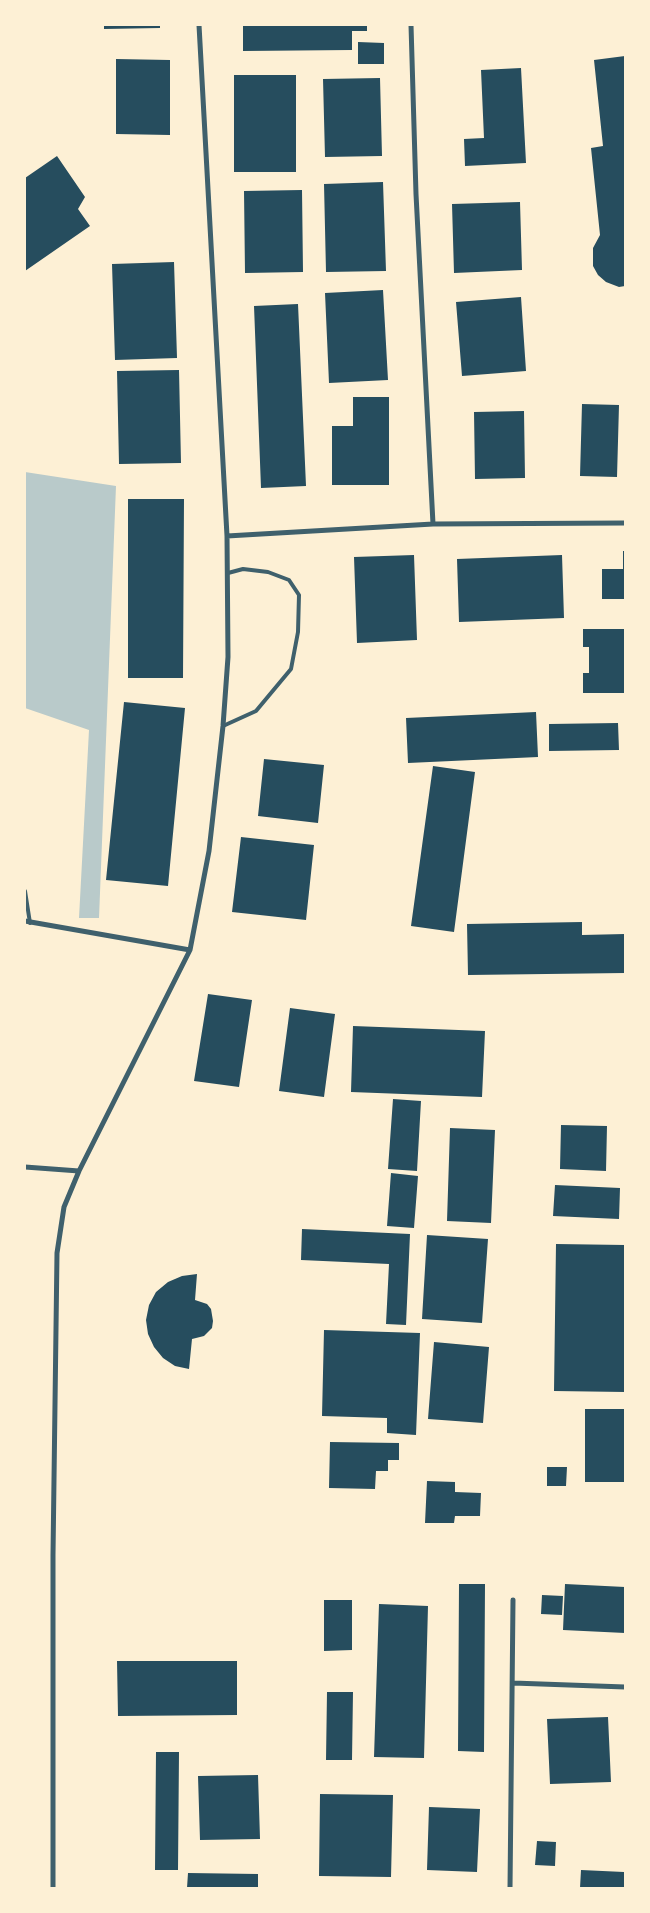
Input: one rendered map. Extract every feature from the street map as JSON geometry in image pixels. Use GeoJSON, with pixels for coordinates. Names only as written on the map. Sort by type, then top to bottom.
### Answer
{"type":"FeatureCollection","features":[{"type":"Feature","properties":{"kind":"street"},"geometry":{"type":"LineString","coordinates":[[53,1888],[53,1555],[57,1253],[64,1207],[190,950],[209,851],[223,726],[228,657],[227,536],[199,25]]}},
{"type":"Feature","properties":{"kind":"street"},"geometry":{"type":"LineString","coordinates":[[410,25],[416,194],[433,524]]}},
{"type":"Feature","properties":{"kind":"street"},"geometry":{"type":"LineString","coordinates":[[227,536],[433,524],[625,523]]}},
{"type":"Feature","properties":{"kind":"street"},"geometry":{"type":"LineString","coordinates":[[28,922],[190,950]]}},
{"type":"Feature","properties":{"kind":"street"},"geometry":{"type":"LineString","coordinates":[[25,1167],[80,1171]]}},
{"type":"Feature","properties":{"kind":"street"},"geometry":{"type":"LineString","coordinates":[[510,1888],[513,1600]]}},
{"type":"Feature","properties":{"kind":"street"},"geometry":{"type":"LineString","coordinates":[[513,1683],[625,1687]]}},
{"type":"Feature","properties":{"kind":"lane"},"geometry":{"type":"LineString","coordinates":[[223,726],[256,711],[291,669],[298,632],[298,595],[289,580],[268,572],[244,569],[228,573]]}},
{"type":"Feature","properties":{"kind":"lane"},"geometry":{"type":"LineString","coordinates":[[25,891],[28,922]]}},
{"type":"Feature","properties":{"kind":"shaded area"},"geometry":{"type":"Polygon","coordinates":[[[25,472],[116,486],[99,918],[79,918],[89,730],[25,708],[25,472]]]}},
{"type":"Feature","properties":{"kind":"building"},"geometry":{"type":"Polygon","coordinates":[[[104,25],[160,25],[160,28],[104,29],[104,25]]]}},
{"type":"Feature","properties":{"kind":"building"},"geometry":{"type":"Polygon","coordinates":[[[243,25],[367,25],[367,31],[352,31],[352,50],[243,51],[243,25]]]}},
{"type":"Feature","properties":{"kind":"building"},"geometry":{"type":"Polygon","coordinates":[[[358,42],[384,43],[384,64],[358,64],[358,42]]]}},
{"type":"Feature","properties":{"kind":"building"},"geometry":{"type":"Polygon","coordinates":[[[625,56],[625,286],[619,287],[606,282],[598,275],[593,266],[593,248],[600,235],[591,148],[603,146],[594,60],[625,56]]]}},
{"type":"Feature","properties":{"kind":"building"},"geometry":{"type":"Polygon","coordinates":[[[116,59],[170,60],[170,135],[116,134],[116,59]]]}},
{"type":"Feature","properties":{"kind":"building"},"geometry":{"type":"Polygon","coordinates":[[[521,68],[526,163],[465,166],[464,139],[484,138],[481,70],[521,68]]]}},
{"type":"Feature","properties":{"kind":"building"},"geometry":{"type":"Polygon","coordinates":[[[234,75],[296,75],[296,172],[234,172],[234,75]]]}},
{"type":"Feature","properties":{"kind":"building"},"geometry":{"type":"Polygon","coordinates":[[[380,78],[382,156],[325,157],[323,79],[380,78]]]}},
{"type":"Feature","properties":{"kind":"building"},"geometry":{"type":"Polygon","coordinates":[[[57,156],[85,197],[78,209],[90,226],[25,271],[25,178],[57,156]]]}},
{"type":"Feature","properties":{"kind":"building"},"geometry":{"type":"Polygon","coordinates":[[[383,182],[386,271],[326,272],[324,184],[383,182]]]}},
{"type":"Feature","properties":{"kind":"building"},"geometry":{"type":"Polygon","coordinates":[[[302,190],[303,272],[245,273],[244,191],[302,190]]]}},
{"type":"Feature","properties":{"kind":"building"},"geometry":{"type":"Polygon","coordinates":[[[520,202],[522,270],[454,273],[452,204],[520,202]]]}},
{"type":"Feature","properties":{"kind":"building"},"geometry":{"type":"Polygon","coordinates":[[[174,262],[177,358],[115,360],[112,264],[174,262]]]}},
{"type":"Feature","properties":{"kind":"building"},"geometry":{"type":"Polygon","coordinates":[[[383,290],[388,380],[329,383],[325,293],[383,290]]]}},
{"type":"Feature","properties":{"kind":"building"},"geometry":{"type":"Polygon","coordinates":[[[521,297],[526,371],[462,376],[456,302],[521,297]]]}},
{"type":"Feature","properties":{"kind":"building"},"geometry":{"type":"Polygon","coordinates":[[[298,304],[306,486],[261,488],[254,306],[298,304]]]}},
{"type":"Feature","properties":{"kind":"building"},"geometry":{"type":"Polygon","coordinates":[[[179,370],[181,463],[119,464],[117,371],[179,370]]]}},
{"type":"Feature","properties":{"kind":"building"},"geometry":{"type":"Polygon","coordinates":[[[353,397],[389,397],[389,485],[332,485],[332,426],[353,426],[353,397]]]}},
{"type":"Feature","properties":{"kind":"building"},"geometry":{"type":"Polygon","coordinates":[[[582,404],[619,405],[617,477],[580,476],[582,404]]]}},
{"type":"Feature","properties":{"kind":"building"},"geometry":{"type":"Polygon","coordinates":[[[524,411],[525,478],[475,479],[474,412],[524,411]]]}},
{"type":"Feature","properties":{"kind":"building"},"geometry":{"type":"Polygon","coordinates":[[[128,499],[184,499],[183,678],[128,678],[128,499]]]}},
{"type":"Feature","properties":{"kind":"building"},"geometry":{"type":"Polygon","coordinates":[[[623,551],[625,551],[625,599],[602,599],[602,569],[623,569],[623,551]]]}},
{"type":"Feature","properties":{"kind":"building"},"geometry":{"type":"Polygon","coordinates":[[[414,555],[417,640],[357,643],[354,557],[414,555]]]}},
{"type":"Feature","properties":{"kind":"building"},"geometry":{"type":"Polygon","coordinates":[[[562,555],[564,618],[459,622],[457,559],[562,555]]]}},
{"type":"Feature","properties":{"kind":"building"},"geometry":{"type":"Polygon","coordinates":[[[583,629],[625,629],[625,693],[583,693],[583,673],[589,673],[589,647],[583,647],[583,629]]]}},
{"type":"Feature","properties":{"kind":"building"},"geometry":{"type":"Polygon","coordinates":[[[124,702],[185,708],[168,886],[106,880],[124,702]]]}},
{"type":"Feature","properties":{"kind":"building"},"geometry":{"type":"Polygon","coordinates":[[[536,712],[538,757],[408,763],[406,718],[536,712]]]}},
{"type":"Feature","properties":{"kind":"building"},"geometry":{"type":"Polygon","coordinates":[[[618,723],[619,750],[549,751],[549,724],[618,723]]]}},
{"type":"Feature","properties":{"kind":"building"},"geometry":{"type":"Polygon","coordinates":[[[264,759],[324,765],[318,823],[258,816],[264,759]]]}},
{"type":"Feature","properties":{"kind":"building"},"geometry":{"type":"Polygon","coordinates":[[[433,766],[475,772],[454,932],[411,926],[433,766]]]}},
{"type":"Feature","properties":{"kind":"building"},"geometry":{"type":"Polygon","coordinates":[[[241,837],[314,845],[306,920],[232,912],[241,837]]]}},
{"type":"Feature","properties":{"kind":"building"},"geometry":{"type":"Polygon","coordinates":[[[582,922],[582,935],[625,934],[625,973],[468,975],[467,924],[582,922]]]}},
{"type":"Feature","properties":{"kind":"building"},"geometry":{"type":"Polygon","coordinates":[[[208,994],[252,1000],[239,1087],[194,1081],[208,994]]]}},
{"type":"Feature","properties":{"kind":"building"},"geometry":{"type":"Polygon","coordinates":[[[290,1008],[335,1014],[324,1097],[279,1091],[290,1008]]]}},
{"type":"Feature","properties":{"kind":"building"},"geometry":{"type":"Polygon","coordinates":[[[353,1026],[485,1031],[482,1097],[351,1092],[353,1026]]]}},
{"type":"Feature","properties":{"kind":"building"},"geometry":{"type":"Polygon","coordinates":[[[393,1099],[421,1101],[417,1171],[388,1169],[393,1099]]]}},
{"type":"Feature","properties":{"kind":"building"},"geometry":{"type":"Polygon","coordinates":[[[561,1125],[607,1126],[606,1171],[560,1169],[561,1125]]]}},
{"type":"Feature","properties":{"kind":"building"},"geometry":{"type":"Polygon","coordinates":[[[450,1128],[495,1130],[491,1223],[447,1221],[450,1128]]]}},
{"type":"Feature","properties":{"kind":"building"},"geometry":{"type":"Polygon","coordinates":[[[391,1173],[418,1176],[414,1228],[387,1226],[391,1173]]]}},
{"type":"Feature","properties":{"kind":"building"},"geometry":{"type":"Polygon","coordinates":[[[555,1185],[620,1188],[619,1219],[553,1216],[555,1185]]]}},
{"type":"Feature","properties":{"kind":"building"},"geometry":{"type":"Polygon","coordinates":[[[302,1229],[410,1234],[406,1325],[386,1324],[389,1264],[301,1260],[302,1229]]]}},
{"type":"Feature","properties":{"kind":"building"},"geometry":{"type":"Polygon","coordinates":[[[427,1235],[488,1239],[482,1323],[422,1319],[427,1235]]]}},
{"type":"Feature","properties":{"kind":"building"},"geometry":{"type":"Polygon","coordinates":[[[556,1244],[625,1245],[625,1392],[554,1391],[556,1244]]]}},
{"type":"Feature","properties":{"kind":"building"},"geometry":{"type":"Polygon","coordinates":[[[197,1274],[195,1300],[207,1304],[211,1309],[213,1321],[212,1328],[204,1336],[192,1339],[189,1369],[175,1366],[163,1358],[154,1347],[148,1334],[146,1320],[149,1305],[156,1292],[168,1282],[182,1276],[197,1274]]]}},
{"type":"Feature","properties":{"kind":"building"},"geometry":{"type":"Polygon","coordinates":[[[324,1330],[420,1333],[416,1435],[387,1433],[387,1418],[322,1416],[324,1330]]]}},
{"type":"Feature","properties":{"kind":"building"},"geometry":{"type":"Polygon","coordinates":[[[434,1342],[489,1347],[483,1423],[428,1419],[434,1342]]]}},
{"type":"Feature","properties":{"kind":"building"},"geometry":{"type":"Polygon","coordinates":[[[585,1409],[625,1409],[625,1482],[585,1482],[585,1409]]]}},
{"type":"Feature","properties":{"kind":"building"},"geometry":{"type":"Polygon","coordinates":[[[330,1442],[399,1443],[399,1460],[388,1460],[388,1471],[376,1471],[375,1489],[329,1488],[330,1442]]]}},
{"type":"Feature","properties":{"kind":"building"},"geometry":{"type":"Polygon","coordinates":[[[547,1467],[567,1467],[566,1486],[547,1486],[547,1467]]]}},
{"type":"Feature","properties":{"kind":"building"},"geometry":{"type":"Polygon","coordinates":[[[427,1481],[455,1482],[455,1492],[481,1493],[480,1516],[455,1516],[454,1523],[425,1523],[427,1481]]]}},
{"type":"Feature","properties":{"kind":"building"},"geometry":{"type":"Polygon","coordinates":[[[459,1584],[485,1584],[484,1752],[458,1751],[459,1584]]]}},
{"type":"Feature","properties":{"kind":"building"},"geometry":{"type":"Polygon","coordinates":[[[565,1584],[625,1587],[625,1633],[563,1630],[565,1584]]]}},
{"type":"Feature","properties":{"kind":"building"},"geometry":{"type":"Polygon","coordinates":[[[542,1595],[563,1596],[562,1615],[541,1614],[542,1595]]]}},
{"type":"Feature","properties":{"kind":"building"},"geometry":{"type":"Polygon","coordinates":[[[324,1600],[352,1600],[352,1650],[324,1651],[324,1600]]]}},
{"type":"Feature","properties":{"kind":"building"},"geometry":{"type":"Polygon","coordinates":[[[379,1604],[428,1606],[424,1758],[374,1757],[379,1604]]]}},
{"type":"Feature","properties":{"kind":"building"},"geometry":{"type":"Polygon","coordinates":[[[117,1661],[237,1661],[237,1715],[118,1716],[117,1661]]]}},
{"type":"Feature","properties":{"kind":"building"},"geometry":{"type":"Polygon","coordinates":[[[327,1692],[353,1692],[352,1760],[326,1760],[327,1692]]]}},
{"type":"Feature","properties":{"kind":"building"},"geometry":{"type":"Polygon","coordinates":[[[608,1717],[611,1782],[550,1784],[547,1719],[608,1717]]]}},
{"type":"Feature","properties":{"kind":"building"},"geometry":{"type":"Polygon","coordinates":[[[156,1752],[179,1752],[178,1870],[155,1870],[156,1752]]]}},
{"type":"Feature","properties":{"kind":"building"},"geometry":{"type":"Polygon","coordinates":[[[258,1775],[260,1839],[200,1840],[198,1776],[258,1775]]]}},
{"type":"Feature","properties":{"kind":"building"},"geometry":{"type":"Polygon","coordinates":[[[320,1794],[393,1795],[391,1877],[319,1876],[320,1794]]]}},
{"type":"Feature","properties":{"kind":"building"},"geometry":{"type":"Polygon","coordinates":[[[429,1807],[480,1809],[477,1872],[427,1870],[429,1807]]]}},
{"type":"Feature","properties":{"kind":"building"},"geometry":{"type":"Polygon","coordinates":[[[537,1841],[556,1842],[555,1866],[535,1865],[537,1841]]]}},
{"type":"Feature","properties":{"kind":"building"},"geometry":{"type":"Polygon","coordinates":[[[581,1870],[624,1872],[624,1888],[580,1888],[581,1870]]]}},
{"type":"Feature","properties":{"kind":"building"},"geometry":{"type":"Polygon","coordinates":[[[188,1873],[258,1874],[258,1888],[187,1888],[188,1873]]]}}]}
